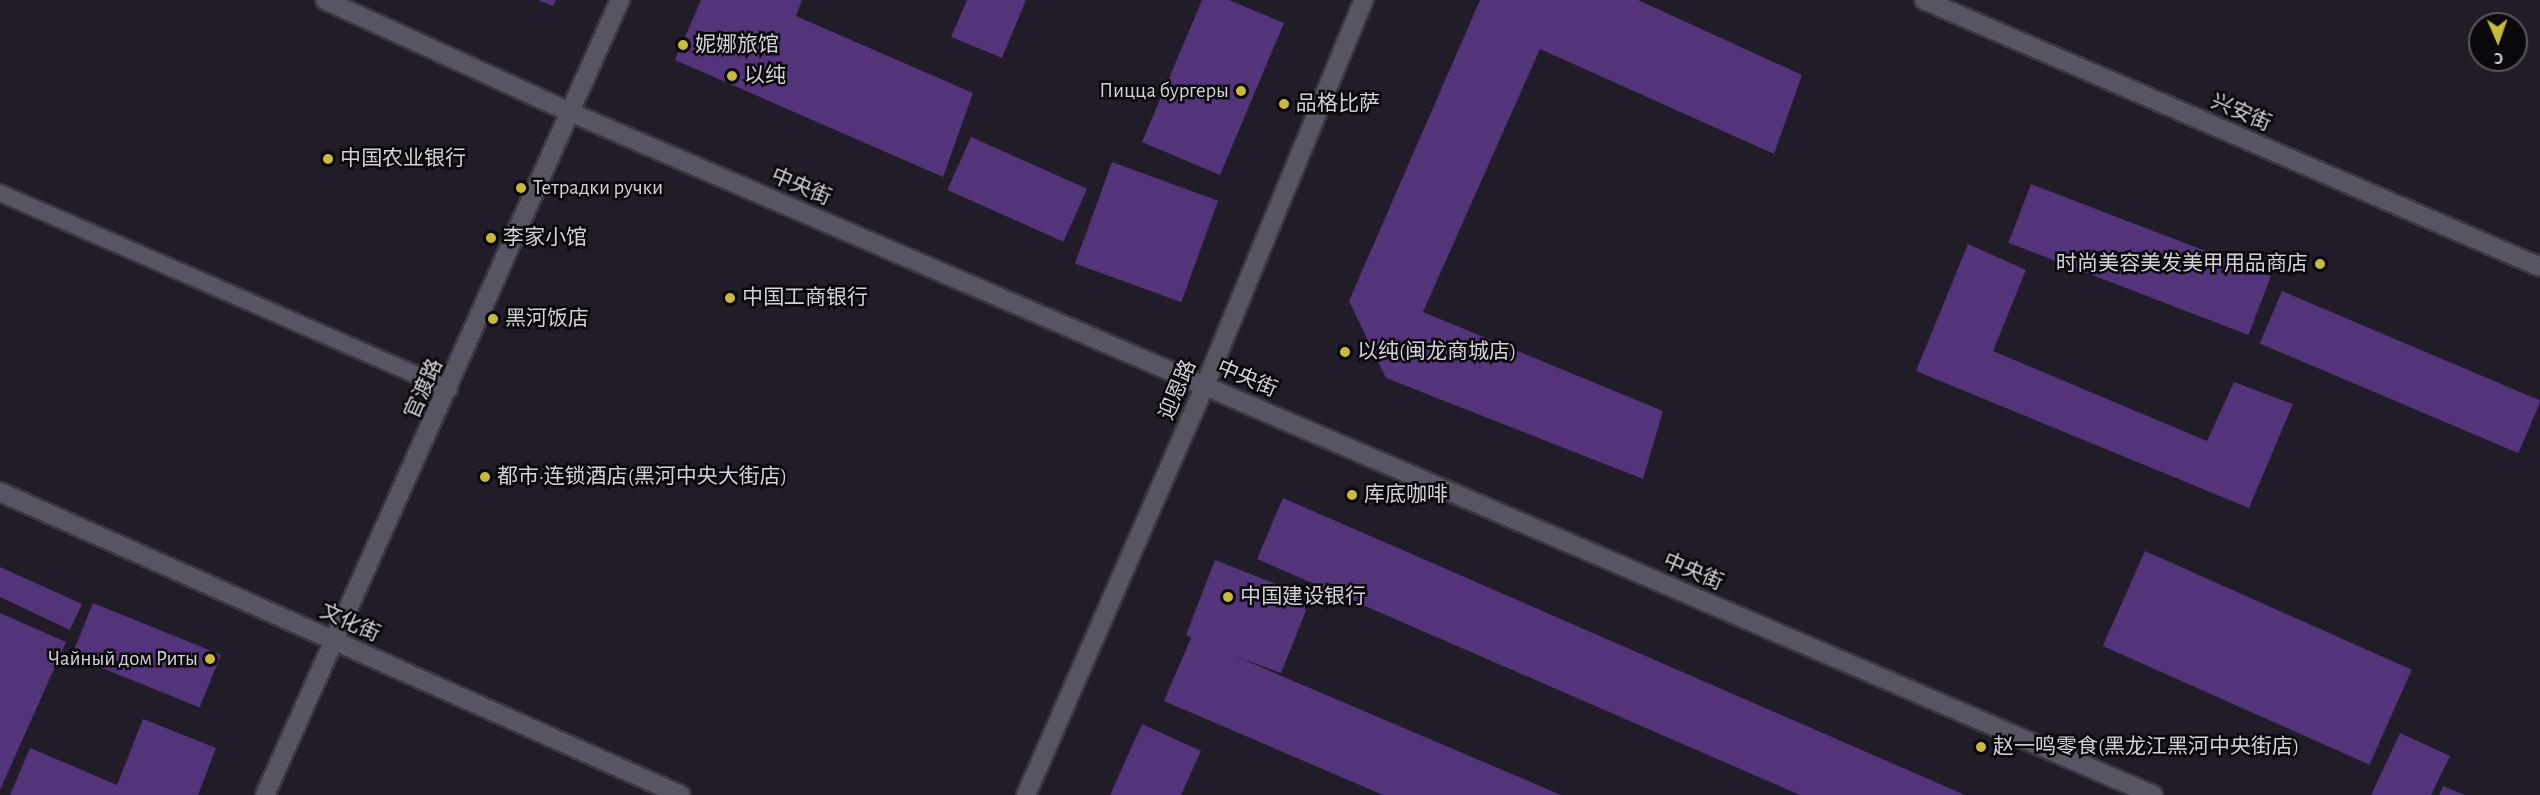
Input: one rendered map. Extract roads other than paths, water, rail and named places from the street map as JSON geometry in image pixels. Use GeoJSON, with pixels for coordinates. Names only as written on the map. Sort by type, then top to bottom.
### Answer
{"type":"FeatureCollection","features":[{"type":"Feature","properties":{"kind":"street","name":"中央街"},"geometry":{"type":"LineString","coordinates":[[325,0],[572,113],[2153,795]]}},
{"type":"Feature","properties":{"kind":"street","name":"官渡路"},"geometry":{"type":"LineString","coordinates":[[265,795],[572,113],[620,0]]}},
{"type":"Feature","properties":{"kind":"street","name":"迎恩路"},"geometry":{"type":"LineString","coordinates":[[1026,795],[1205,385],[1364,0]]}},
{"type":"Feature","properties":{"kind":"street","name":"兴安街"},"geometry":{"type":"LineString","coordinates":[[1924,0],[2540,267]]}},
{"type":"Feature","properties":{"kind":"street","name":"文化街"},"geometry":{"type":"LineString","coordinates":[[0,492],[681,795]]}},
{"type":"Feature","properties":{"kind":"lane"},"geometry":{"type":"LineString","coordinates":[[0,193],[448,389]]}},
{"type":"Feature","properties":{"kind":"place","name":"妮娜旅馆"},"geometry":{"type":"Point","coordinates":[683,45]}},
{"type":"Feature","properties":{"kind":"place","name":"以纯"},"geometry":{"type":"Point","coordinates":[732,76]}},
{"type":"Feature","properties":{"kind":"place","name":"Пицца бургеры"},"geometry":{"type":"Point","coordinates":[1241,91]}},
{"type":"Feature","properties":{"kind":"place","name":"品格比萨"},"geometry":{"type":"Point","coordinates":[1284,104]}},
{"type":"Feature","properties":{"kind":"place","name":"中国农业银行"},"geometry":{"type":"Point","coordinates":[328,159]}},
{"type":"Feature","properties":{"kind":"place","name":"Тетрадки ручки"},"geometry":{"type":"Point","coordinates":[521,188]}},
{"type":"Feature","properties":{"kind":"place","name":"李家小馆"},"geometry":{"type":"Point","coordinates":[491,238]}},
{"type":"Feature","properties":{"kind":"place","name":"时尚美容美发美甲用品商店"},"geometry":{"type":"Point","coordinates":[2320,264]}},
{"type":"Feature","properties":{"kind":"place","name":"中国工商银行"},"geometry":{"type":"Point","coordinates":[730,298]}},
{"type":"Feature","properties":{"kind":"place","name":"黑河饭店"},"geometry":{"type":"Point","coordinates":[493,319]}},
{"type":"Feature","properties":{"kind":"place","name":"以纯(闽龙商城店)"},"geometry":{"type":"Point","coordinates":[1345,352]}},
{"type":"Feature","properties":{"kind":"place","name":"都市·连锁酒店(黑河中央大街店)"},"geometry":{"type":"Point","coordinates":[485,477]}},
{"type":"Feature","properties":{"kind":"place","name":"库底咖啡"},"geometry":{"type":"Point","coordinates":[1352,495]}},
{"type":"Feature","properties":{"kind":"place","name":"中国建设银行"},"geometry":{"type":"Point","coordinates":[1228,597]}},
{"type":"Feature","properties":{"kind":"place","name":"Чайный дом Риты"},"geometry":{"type":"Point","coordinates":[210,659]}},
{"type":"Feature","properties":{"kind":"place","name":"赵一鸣零食(黑龙江黑河中央街店)"},"geometry":{"type":"Point","coordinates":[1981,747]}}]}
